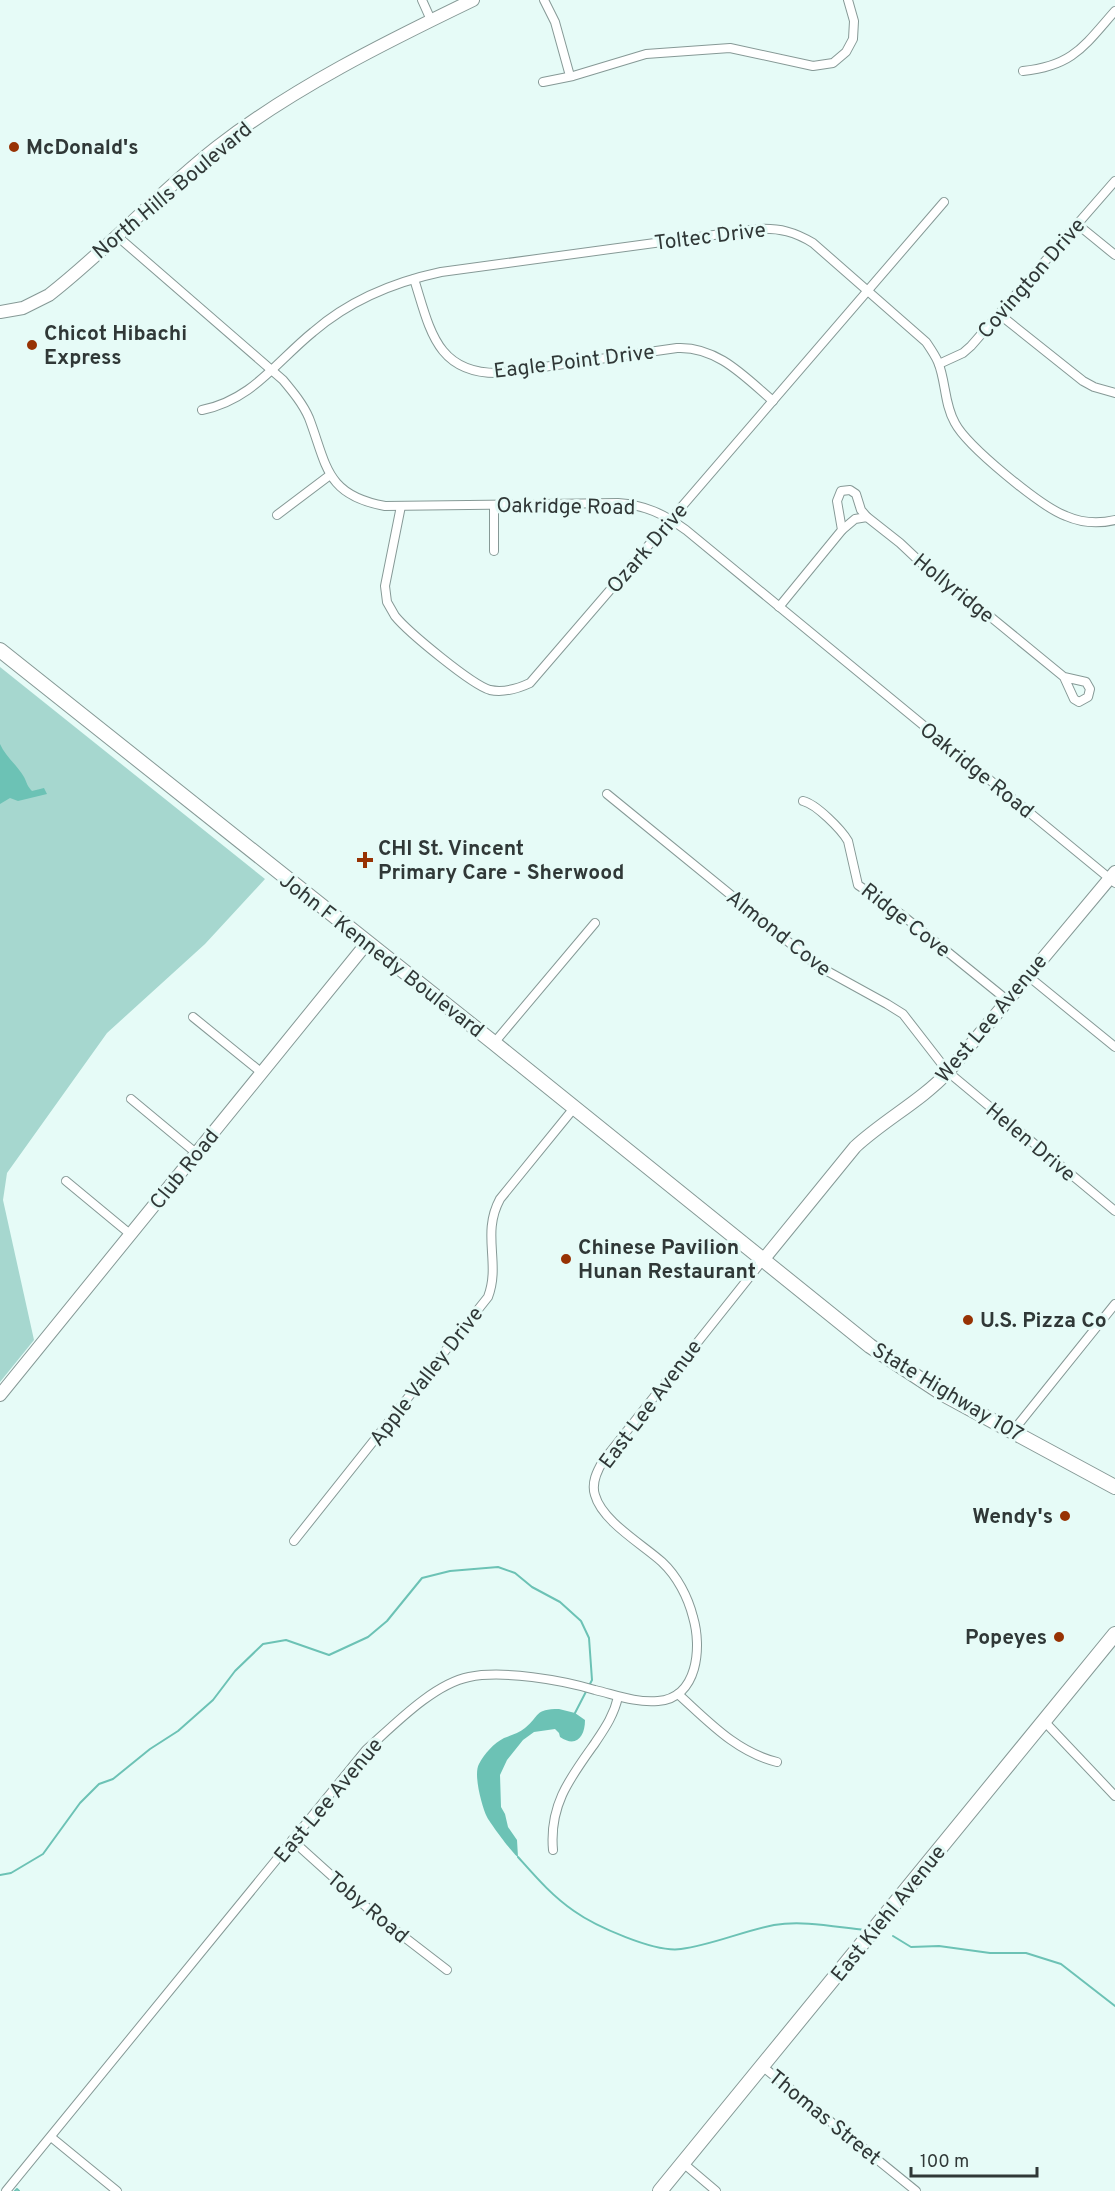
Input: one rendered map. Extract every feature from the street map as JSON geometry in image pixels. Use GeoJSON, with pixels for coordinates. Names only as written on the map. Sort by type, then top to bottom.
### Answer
{"type":"FeatureCollection","features":[{"type":"Feature","properties":{"kind":"main road","name":"John F Kennedy Boulevard"},"geometry":{"type":"LineString","coordinates":[[0,650],[763,1260]]}},
{"type":"Feature","properties":{"kind":"main road","name":"State Highway 107"},"geometry":{"type":"LineString","coordinates":[[763,1260],[896,1365],[944,1394],[1115,1487]]}},
{"type":"Feature","properties":{"kind":"main road","name":"East Kiehl Avenue"},"geometry":{"type":"LineString","coordinates":[[660,2191],[1115,1634]]}},
{"type":"Feature","properties":{"kind":"street"},"geometry":{"type":"LineString","coordinates":[[422,0],[431,20]]}},
{"type":"Feature","properties":{"kind":"street","name":"North Hills Boulevard"},"geometry":{"type":"LineString","coordinates":[[0,312],[23,308],[49,295],[189,170],[242,129],[322,80],[431,20],[473,0]]}},
{"type":"Feature","properties":{"kind":"street"},"geometry":{"type":"LineString","coordinates":[[544,0],[555,22],[570,76]]}},
{"type":"Feature","properties":{"kind":"street"},"geometry":{"type":"LineString","coordinates":[[543,82],[646,54],[730,48],[813,66],[832,63],[846,52],[853,39],[854,21],[848,0]]}},
{"type":"Feature","properties":{"kind":"street"},"geometry":{"type":"LineString","coordinates":[[1023,71],[1041,69],[1064,62],[1085,45],[1115,11]]}},
{"type":"Feature","properties":{"kind":"street","name":"Covington Drive"},"geometry":{"type":"LineString","coordinates":[[939,364],[963,353],[971,346],[1115,181]]}},
{"type":"Feature","properties":{"kind":"street","name":"Ozark Drive"},"geometry":{"type":"LineString","coordinates":[[401,506],[385,581],[386,597],[399,622],[476,684],[500,691],[513,690],[530,683],[944,202]]}},
{"type":"Feature","properties":{"kind":"street"},"geometry":{"type":"LineString","coordinates":[[1077,224],[1115,255]]}},
{"type":"Feature","properties":{"kind":"street","name":"Toltec Drive"},"geometry":{"type":"LineString","coordinates":[[202,410],[230,402],[273,370],[312,332],[348,306],[379,290],[414,279],[453,271],[771,228],[791,231],[806,239],[918,333],[939,364],[953,420],[959,431],[972,445],[1052,510],[1090,523],[1115,520]]}},
{"type":"Feature","properties":{"kind":"street","name":"Oakridge Road"},"geometry":{"type":"LineString","coordinates":[[117,236],[273,370],[297,396],[308,416],[323,462],[330,475],[343,488],[365,501],[385,506],[632,504],[653,509],[672,520],[1113,878]]}},
{"type":"Feature","properties":{"kind":"street","name":"Eagle Point Drive"},"geometry":{"type":"LineString","coordinates":[[414,279],[432,336],[453,362],[467,369],[501,373],[677,348],[696,349],[724,360],[773,401]]}},
{"type":"Feature","properties":{"kind":"street"},"geometry":{"type":"LineString","coordinates":[[999,314],[1083,381],[1115,393]]}},
{"type":"Feature","properties":{"kind":"street"},"geometry":{"type":"LineString","coordinates":[[277,514],[330,475]]}},
{"type":"Feature","properties":{"kind":"street"},"geometry":{"type":"LineString","coordinates":[[842,530],[837,501],[841,491],[847,489],[854,491],[861,510],[867,517]]}},
{"type":"Feature","properties":{"kind":"street"},"geometry":{"type":"LineString","coordinates":[[494,505],[494,551]]}},
{"type":"Feature","properties":{"kind":"street"},"geometry":{"type":"LineString","coordinates":[[779,607],[842,530],[855,519],[867,517]]}},
{"type":"Feature","properties":{"kind":"street","name":"Hollyridge"},"geometry":{"type":"LineString","coordinates":[[867,517],[900,543],[934,575],[981,609],[1064,677]]}},
{"type":"Feature","properties":{"kind":"street","name":"Almond Cove"},"geometry":{"type":"LineString","coordinates":[[607,794],[818,966],[903,1014],[948,1072]]}},
{"type":"Feature","properties":{"kind":"street","name":"Ridge Cove"},"geometry":{"type":"LineString","coordinates":[[803,801],[810,803],[820,811],[848,841],[855,877],[860,887],[902,915],[1007,1000]]}},
{"type":"Feature","properties":{"kind":"street","name":"West Lee Avenue"},"geometry":{"type":"LineString","coordinates":[[763,1260],[855,1147],[935,1085],[948,1072],[1113,878]]}},
{"type":"Feature","properties":{"kind":"street"},"geometry":{"type":"LineString","coordinates":[[494,1043],[595,923]]}},
{"type":"Feature","properties":{"kind":"street","name":"Club Road"},"geometry":{"type":"LineString","coordinates":[[0,1395],[367,943]]}},
{"type":"Feature","properties":{"kind":"street"},"geometry":{"type":"LineString","coordinates":[[1029,976],[1115,1047]]}},
{"type":"Feature","properties":{"kind":"street"},"geometry":{"type":"LineString","coordinates":[[193,1017],[262,1073]]}},
{"type":"Feature","properties":{"kind":"street","name":"Helen Drive"},"geometry":{"type":"LineString","coordinates":[[948,1072],[1115,1211]]}},
{"type":"Feature","properties":{"kind":"street"},"geometry":{"type":"LineString","coordinates":[[131,1099],[196,1153]]}},
{"type":"Feature","properties":{"kind":"street","name":"Apple Valley Drive"},"geometry":{"type":"LineString","coordinates":[[294,1541],[488,1298],[494,1276],[490,1236],[495,1207],[574,1108]]}},
{"type":"Feature","properties":{"kind":"street"},"geometry":{"type":"LineString","coordinates":[[66,1181],[130,1234]]}},
{"type":"Feature","properties":{"kind":"street","name":"East Lee Avenue"},"geometry":{"type":"LineString","coordinates":[[6,2191],[366,1750],[389,1728],[442,1688],[468,1677],[493,1675],[557,1681],[637,1701],[659,1701],[678,1694],[691,1676],[697,1656],[698,1637],[692,1613],[680,1585],[670,1571],[602,1510],[595,1496],[595,1478],[603,1461],[763,1260]]}},
{"type":"Feature","properties":{"kind":"street"},"geometry":{"type":"LineString","coordinates":[[1013,1431],[1115,1304]]}},
{"type":"Feature","properties":{"kind":"street"},"geometry":{"type":"LineString","coordinates":[[678,1694],[742,1748],[777,1762]]}},
{"type":"Feature","properties":{"kind":"street"},"geometry":{"type":"LineString","coordinates":[[553,1850],[553,1828],[558,1802],[570,1778],[610,1722],[618,1697]]}},
{"type":"Feature","properties":{"kind":"street"},"geometry":{"type":"LineString","coordinates":[[1044,1721],[1115,1796]]}},
{"type":"Feature","properties":{"kind":"street","name":"Toby Road"},"geometry":{"type":"LineString","coordinates":[[292,1840],[373,1913],[447,1970]]}},
{"type":"Feature","properties":{"kind":"street","name":"Thomas Street"},"geometry":{"type":"LineString","coordinates":[[762,2066],[916,2191]]}},
{"type":"Feature","properties":{"kind":"street"},"geometry":{"type":"LineString","coordinates":[[51,2137],[117,2191]]}},
{"type":"Feature","properties":{"kind":"street"},"geometry":{"type":"LineString","coordinates":[[682,2163],[716,2191]]}},
{"type":"Feature","properties":{"kind":"shaded area"},"geometry":{"type":"Polygon","coordinates":[[[0,667],[265,879],[205,944],[107,1033],[7,1173],[3,1200],[34,1340],[0,1382],[0,667]]]}},
{"type":"Feature","properties":{"kind":"shaded area"},"geometry":{"type":"Polygon","coordinates":[[[0,744],[32,791],[44,788],[47,794],[18,801],[10,798],[0,804],[0,744]]]}},
{"type":"Feature","properties":{"kind":"shaded area"},"geometry":{"type":"Polygon","coordinates":[[[559,1709],[575,1713],[585,1720],[581,1736],[571,1741],[560,1737],[555,1729],[534,1732],[523,1740],[507,1760],[500,1775],[501,1807],[508,1827],[517,1840],[518,1857],[487,1817],[479,1790],[477,1769],[484,1756],[497,1743],[523,1730],[541,1712],[559,1709]]]}},
{"type":"Feature","properties":{"kind":"waterway"},"geometry":{"type":"LineString","coordinates":[[0,1875],[11,1873],[43,1854],[80,1803],[99,1784],[113,1779],[150,1749],[178,1731],[213,1700],[235,1671],[263,1644],[286,1640],[329,1655],[368,1637],[387,1621],[422,1578],[450,1571],[498,1567],[515,1573],[532,1587],[560,1602],[581,1621],[589,1638],[592,1680],[575,1713]]}},
{"type":"Feature","properties":{"kind":"waterway"},"geometry":{"type":"LineString","coordinates":[[518,1857],[551,1892],[574,1911],[610,1931],[656,1947],[670,1949],[693,1947],[774,1925],[796,1923],[865,1930]]}},
{"type":"Feature","properties":{"kind":"waterway"},"geometry":{"type":"LineString","coordinates":[[893,1936],[911,1947],[939,1946],[990,1953],[1026,1953],[1061,1964],[1115,2006]]}},
{"type":"Feature","properties":{"kind":"waterway"},"geometry":{"type":"LineString","coordinates":[[15,2191],[17,2189],[19,2191]]}},
{"type":"Feature","properties":{"kind":"place","name":"McDonald's"},"geometry":{"type":"Point","coordinates":[14,147]}},
{"type":"Feature","properties":{"kind":"place","name":"Chicot Hibachi Express"},"geometry":{"type":"Point","coordinates":[32,345]}},
{"type":"Feature","properties":{"kind":"place","name":"CHI St. Vincent Primary Care - Sherwood"},"geometry":{"type":"Point","coordinates":[365,860]}},
{"type":"Feature","properties":{"kind":"place","name":"Chinese Pavilion Hunan Restaurant"},"geometry":{"type":"Point","coordinates":[566,1259]}},
{"type":"Feature","properties":{"kind":"place","name":"U.S. Pizza Co"},"geometry":{"type":"Point","coordinates":[968,1320]}},
{"type":"Feature","properties":{"kind":"place","name":"Wendy's"},"geometry":{"type":"Point","coordinates":[1065,1516]}},
{"type":"Feature","properties":{"kind":"place","name":"Popeyes"},"geometry":{"type":"Point","coordinates":[1059,1637]}}]}
